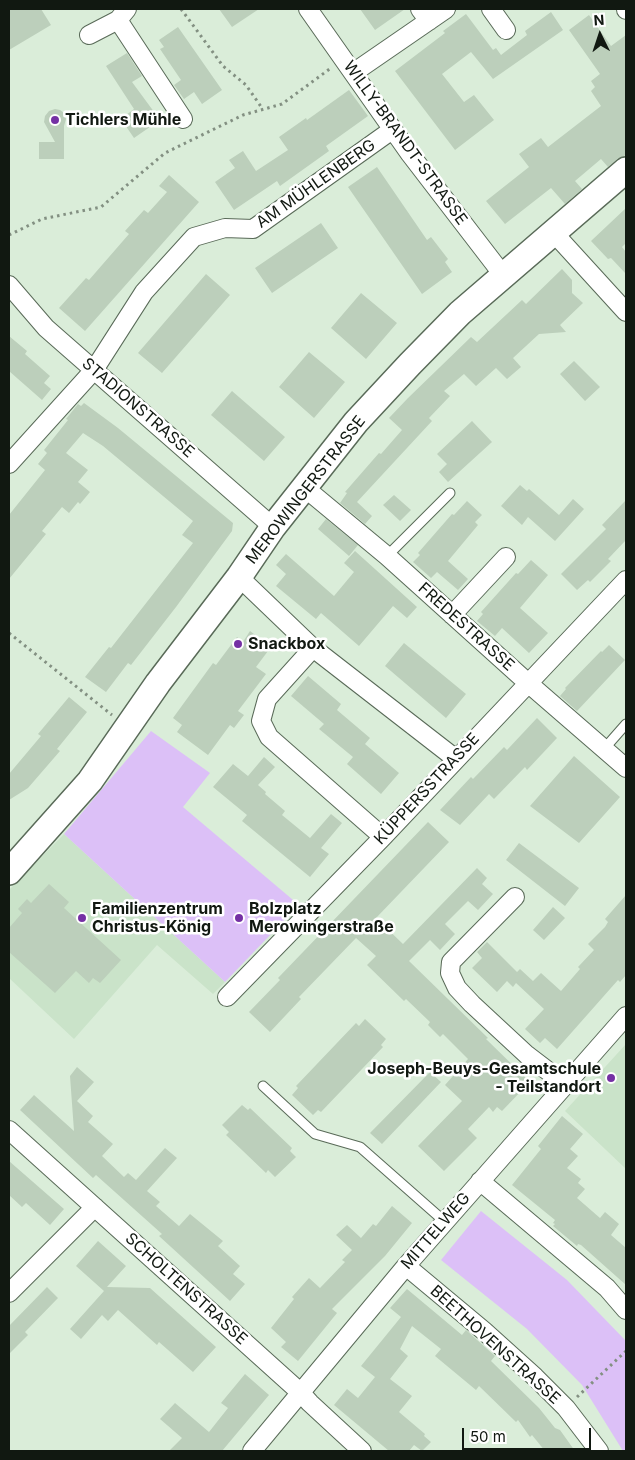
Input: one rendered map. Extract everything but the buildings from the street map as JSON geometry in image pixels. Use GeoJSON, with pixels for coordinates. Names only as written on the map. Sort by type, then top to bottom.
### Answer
{"type":"FeatureCollection","features":[{"type":"Feature","properties":{"kind":"street","name":"WILLY-BRANDT-STRASSE"},"geometry":{"type":"LineString","coordinates":[[308,9],[392,130],[503,275]]}},
{"type":"Feature","properties":{"kind":"street"},"geometry":{"type":"LineString","coordinates":[[349,66],[424,15],[446,9]]}},
{"type":"Feature","properties":{"kind":"street"},"geometry":{"type":"LineString","coordinates":[[491,9],[506,30]]}},
{"type":"Feature","properties":{"kind":"street"},"geometry":{"type":"LineString","coordinates":[[89,36],[122,14],[183,119]]}},
{"type":"Feature","properties":{"kind":"street","name":"AM MÜHLENBERG"},"geometry":{"type":"LineString","coordinates":[[9,464],[94,370],[144,292],[194,237],[225,228],[253,229],[392,130]]}},
{"type":"Feature","properties":{"kind":"street","name":"MEROWINGERSTRASSE"},"geometry":{"type":"LineString","coordinates":[[9,872],[90,781],[158,683],[239,577],[273,526],[356,422],[460,314],[626,170]]}},
{"type":"Feature","properties":{"kind":"street"},"geometry":{"type":"LineString","coordinates":[[554,232],[626,312]]}},
{"type":"Feature","properties":{"kind":"street","name":"STADIONSTRASSE"},"geometry":{"type":"LineString","coordinates":[[9,285],[46,328],[273,526]]}},
{"type":"Feature","properties":{"kind":"street","name":"FREDESTRASSE"},"geometry":{"type":"LineString","coordinates":[[305,488],[387,556],[626,768]]}},
{"type":"Feature","properties":{"kind":"street"},"geometry":{"type":"LineString","coordinates":[[452,614],[506,556]]}},
{"type":"Feature","properties":{"kind":"street"},"geometry":{"type":"LineString","coordinates":[[239,577],[314,648],[456,759]]}},
{"type":"Feature","properties":{"kind":"street","name":"KÜPPERSSTRASSE"},"geometry":{"type":"LineString","coordinates":[[227,997],[383,837],[626,580]]}},
{"type":"Feature","properties":{"kind":"street"},"geometry":{"type":"LineString","coordinates":[[314,648],[267,699],[261,721],[269,737],[383,837]]}},
{"type":"Feature","properties":{"kind":"street"},"geometry":{"type":"LineString","coordinates":[[515,897],[451,962],[450,973],[457,988],[472,1004],[527,1055],[565,1084]]}},
{"type":"Feature","properties":{"kind":"street","name":"MITTELWEG"},"geometry":{"type":"LineString","coordinates":[[252,1451],[444,1221],[626,1016]]}},
{"type":"Feature","properties":{"kind":"street","name":"SCHOLTENSTRASSE"},"geometry":{"type":"LineString","coordinates":[[9,1130],[301,1393],[310,1404],[362,1451]]}},
{"type":"Feature","properties":{"kind":"street"},"geometry":{"type":"LineString","coordinates":[[480,1181],[607,1288],[626,1310]]}},
{"type":"Feature","properties":{"kind":"street"},"geometry":{"type":"LineString","coordinates":[[9,1293],[95,1207]]}},
{"type":"Feature","properties":{"kind":"street","name":"BEETHOVENSTRASSE"},"geometry":{"type":"LineString","coordinates":[[406,1266],[484,1331],[535,1377],[566,1408],[599,1451]]}},
{"type":"Feature","properties":{"kind":"lane"},"geometry":{"type":"LineString","coordinates":[[387,556],[450,493]]}},
{"type":"Feature","properties":{"kind":"lane"},"geometry":{"type":"LineString","coordinates":[[604,749],[626,724]]}},
{"type":"Feature","properties":{"kind":"lane"},"geometry":{"type":"LineString","coordinates":[[263,1086],[315,1134],[360,1147],[444,1221]]}},
{"type":"Feature","properties":{"kind":"path"},"geometry":{"type":"LineString","coordinates":[[181,9],[222,66],[246,84],[262,108]]}},
{"type":"Feature","properties":{"kind":"path"},"geometry":{"type":"LineString","coordinates":[[9,235],[42,219],[101,207],[165,153],[243,115],[262,108],[282,104],[349,66]]}},
{"type":"Feature","properties":{"kind":"path"},"geometry":{"type":"LineString","coordinates":[[9,632],[128,727]]}},
{"type":"Feature","properties":{"kind":"path"},"geometry":{"type":"LineString","coordinates":[[566,1408],[626,1351]]}},
{"type":"Feature","properties":{"kind":"shaded area"},"geometry":{"type":"Polygon","coordinates":[[[151,731],[210,773],[183,807],[299,905],[225,982],[64,834],[151,731]]]}},
{"type":"Feature","properties":{"kind":"shaded area","name":"Familienzentrum Christus-König"},"geometry":{"type":"Polygon","coordinates":[[[64,834],[225,982],[213,994],[157,945],[74,1039],[9,978],[9,890],[64,834]]]}},
{"type":"Feature","properties":{"kind":"shaded area","name":"Joseph-Beuys-Gesamtschule - Teilstandort"},"geometry":{"type":"Polygon","coordinates":[[[626,1044],[626,1169],[565,1111],[626,1044]]]}},
{"type":"Feature","properties":{"kind":"shaded area"},"geometry":{"type":"Polygon","coordinates":[[[481,1211],[567,1280],[626,1341],[626,1451],[623,1451],[582,1385],[527,1329],[441,1260],[481,1211]]]}},
{"type":"Feature","properties":{"kind":"place","name":"Tichlers Mühle"},"geometry":{"type":"Point","coordinates":[55,120]}},
{"type":"Feature","properties":{"kind":"place","name":"Snackbox"},"geometry":{"type":"Point","coordinates":[238,644]}},
{"type":"Feature","properties":{"kind":"place","name":"Familienzentrum Christus-König"},"geometry":{"type":"Point","coordinates":[82,918]}},
{"type":"Feature","properties":{"kind":"place","name":"Bolzplatz Merowingerstraße"},"geometry":{"type":"Point","coordinates":[239,918]}},
{"type":"Feature","properties":{"kind":"place","name":"Joseph-Beuys-Gesamtschule - Teilstandort"},"geometry":{"type":"Point","coordinates":[611,1078]}}]}
